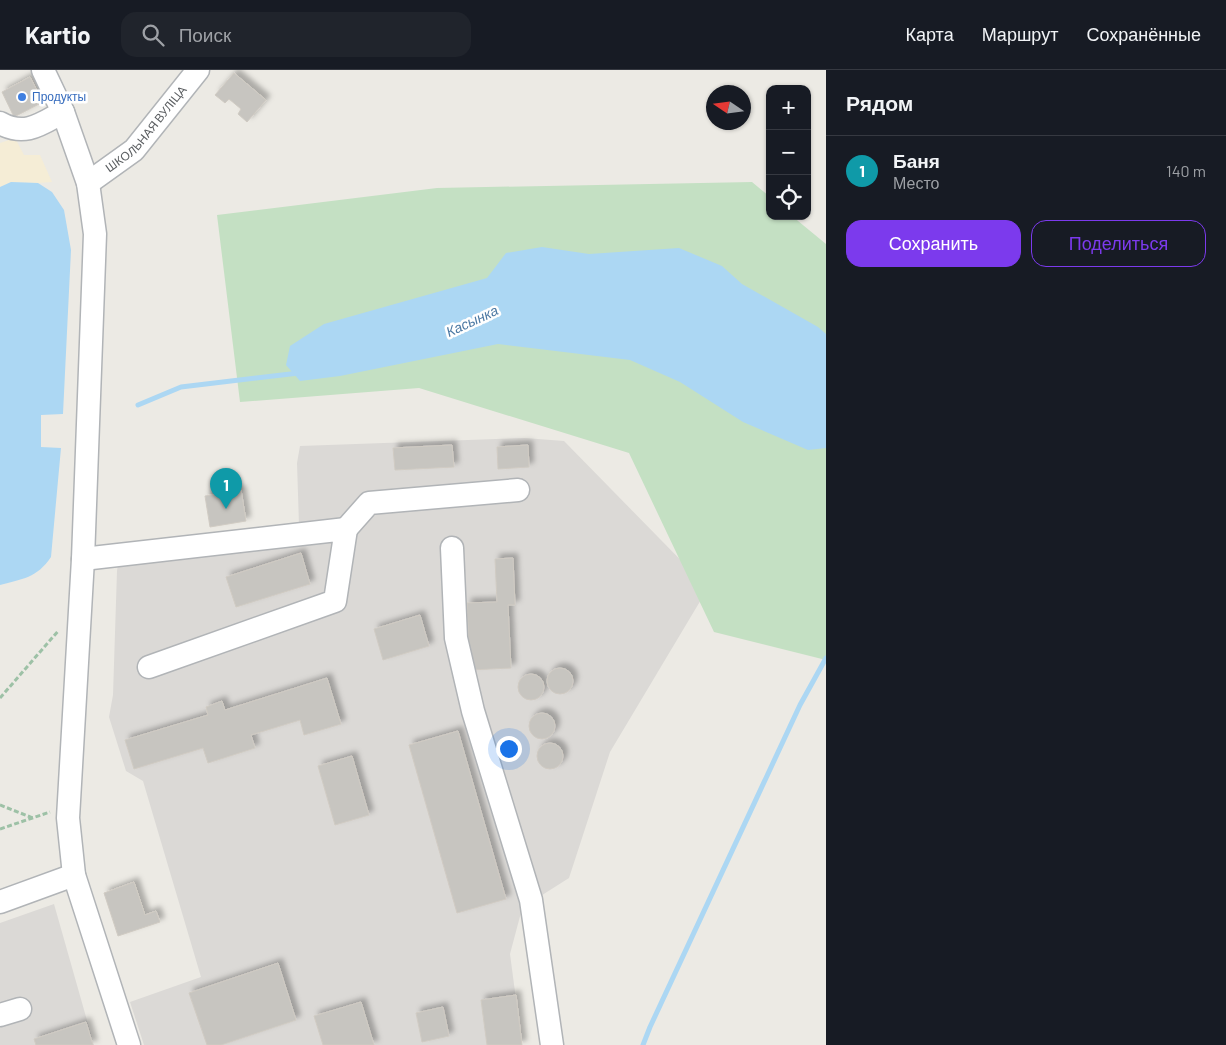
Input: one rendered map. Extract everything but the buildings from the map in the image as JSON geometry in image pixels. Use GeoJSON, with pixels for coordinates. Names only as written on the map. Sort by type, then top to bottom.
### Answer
{"type":"FeatureCollection","features":[{"type":"Feature","properties":{"kind":"street"},"geometry":{"type":"LineString","coordinates":[[43,70],[63,112],[88,183],[95,234],[83,559],[68,818],[74,875],[129,1045]]}},
{"type":"Feature","properties":{"kind":"street","name":"ШКОЛЬНАЯ ВУЛІЦА"},"geometry":{"type":"LineString","coordinates":[[88,183],[134,150],[198,70]]}},
{"type":"Feature","properties":{"kind":"street"},"geometry":{"type":"LineString","coordinates":[[0,123],[7,127],[29,130],[63,112]]}},
{"type":"Feature","properties":{"kind":"street"},"geometry":{"type":"LineString","coordinates":[[149,667],[335,601],[346,529],[369,503],[518,490]]}},
{"type":"Feature","properties":{"kind":"street"},"geometry":{"type":"LineString","coordinates":[[83,559],[346,529]]}},
{"type":"Feature","properties":{"kind":"street"},"geometry":{"type":"LineString","coordinates":[[452,548],[456,638],[473,711],[531,900],[552,1045]]}},
{"type":"Feature","properties":{"kind":"street"},"geometry":{"type":"LineString","coordinates":[[0,902],[74,875]]}},
{"type":"Feature","properties":{"kind":"path"},"geometry":{"type":"LineString","coordinates":[[0,698],[64,624]]}},
{"type":"Feature","properties":{"kind":"path"},"geometry":{"type":"LineString","coordinates":[[0,805],[33,818]]}},
{"type":"Feature","properties":{"kind":"path"},"geometry":{"type":"LineString","coordinates":[[0,829],[53,811]]}},
{"type":"Feature","properties":{"kind":"shaded area"},"geometry":{"type":"Polygon","coordinates":[[[525,438],[564,441],[708,588],[610,752],[569,878],[523,905],[510,954],[522,1045],[144,1045],[130,1002],[201,977],[143,781],[126,771],[109,717],[113,695],[117,571],[121,545],[299,525],[297,463],[300,446],[525,438]]]}},
{"type":"Feature","properties":{"kind":"shaded area"},"geometry":{"type":"Polygon","coordinates":[[[54,904],[94,1045],[0,1045],[0,923],[54,904]]]}},
{"type":"Feature","properties":{"kind":"green space"},"geometry":{"type":"Polygon","coordinates":[[[752,182],[766,194],[766,220],[797,220],[826,244],[826,660],[714,632],[629,453],[419,388],[240,402],[217,215],[437,188],[752,182]]]}},
{"type":"Feature","properties":{"kind":"sand"},"geometry":{"type":"Polygon","coordinates":[[[15,138],[24,155],[40,155],[52,182],[11,182],[0,187],[0,143],[15,138]]]}},
{"type":"Feature","properties":{"kind":"water"},"geometry":{"type":"Polygon","coordinates":[[[11,182],[38,183],[52,192],[64,210],[71,250],[63,414],[41,415],[41,447],[61,448],[51,557],[35,574],[0,585],[0,187],[11,182]]]}},
{"type":"Feature","properties":{"kind":"water"},"geometry":{"type":"Polygon","coordinates":[[[542,247],[589,254],[679,248],[722,266],[742,284],[818,327],[826,334],[826,448],[808,450],[743,422],[680,382],[630,360],[498,344],[340,376],[300,381],[286,365],[290,346],[324,324],[487,278],[506,253],[542,247]]]}},
{"type":"Feature","properties":{"kind":"waterway","name":"Касынка"},"geometry":{"type":"LineString","coordinates":[[138,405],[181,387],[299,373]]}},
{"type":"Feature","properties":{"kind":"waterway"},"geometry":{"type":"LineString","coordinates":[[643,1045],[800,705],[826,658]]}},
{"type":"Feature","properties":{"kind":"place","name":"Продукты"},"geometry":{"type":"Point","coordinates":[22,97]}},
{"type":"Feature","properties":{"kind":"place","name":"Баня"},"geometry":{"type":"Point","coordinates":[226,509]}}]}
